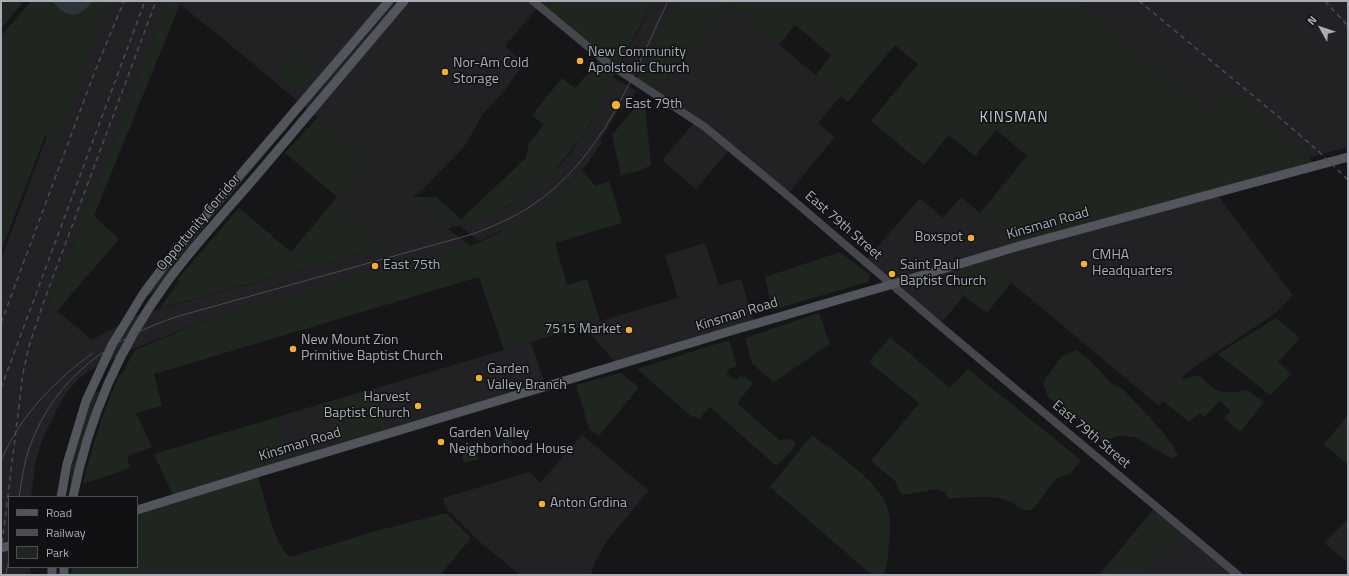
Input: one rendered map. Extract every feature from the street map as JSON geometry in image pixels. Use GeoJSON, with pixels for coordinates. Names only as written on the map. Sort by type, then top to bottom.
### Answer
{"type":"FeatureCollection","features":[{"type":"Feature","properties":{"kind":"main road","name":"Opportunity Corridor"},"geometry":{"type":"LineString","coordinates":[[60,496],[69,454],[86,401],[112,345],[143,294],[176,250],[389,1]]}},
{"type":"Feature","properties":{"kind":"main road","name":"Opportunity Corridor"},"geometry":{"type":"LineString","coordinates":[[73,496],[80,465],[97,409],[112,375],[136,330],[167,282],[214,224],[404,1]]}},
{"type":"Feature","properties":{"kind":"main road","name":"East 79th Street"},"geometry":{"type":"LineString","coordinates":[[533,1],[609,64],[705,127],[787,195],[891,285],[1238,575]]}},
{"type":"Feature","properties":{"kind":"main road","name":"Kinsman Road"},"geometry":{"type":"LineString","coordinates":[[138,510],[619,364],[1019,246],[1348,157]]}},
{"type":"Feature","properties":{"kind":"shaded area"},"geometry":{"type":"Polygon","coordinates":[[[52,1],[92,1],[82,11],[77,14],[72,14],[62,11],[52,1]]]}},
{"type":"Feature","properties":{"kind":"shaded area"},"geometry":{"type":"Polygon","coordinates":[[[104,1],[167,1],[73,246],[48,303],[92,340],[137,315],[384,247],[332,203],[368,160],[176,1],[533,1],[539,6],[505,46],[524,63],[505,90],[483,114],[464,147],[423,189],[413,197],[453,227],[448,229],[485,256],[209,319],[133,349],[88,371],[67,392],[43,438],[36,460],[31,496],[8,496],[8,568],[30,568],[31,575],[1,575],[1,259],[60,102],[104,1]]]}},
{"type":"Feature","properties":{"kind":"shaded area"},"geometry":{"type":"Polygon","coordinates":[[[652,1],[676,1],[639,76],[620,64],[640,28],[652,1]]]}},
{"type":"Feature","properties":{"kind":"shaded area"},"geometry":{"type":"Polygon","coordinates":[[[1075,1],[1344,1],[1348,5],[1348,147],[1308,158],[1210,114],[1075,1]]]}},
{"type":"Feature","properties":{"kind":"shaded area"},"geometry":{"type":"Polygon","coordinates":[[[730,4],[841,96],[818,123],[835,137],[787,195],[731,148],[696,189],[662,160],[696,121],[654,93],[730,4]]]}},
{"type":"Feature","properties":{"kind":"shaded area"},"geometry":{"type":"Polygon","coordinates":[[[614,78],[637,91],[622,110],[619,109],[600,141],[602,142],[587,164],[560,192],[534,213],[521,221],[479,241],[460,226],[508,206],[522,197],[559,166],[570,154],[591,123],[614,78]]]}},
{"type":"Feature","properties":{"kind":"shaded area"},"geometry":{"type":"Polygon","coordinates":[[[1215,192],[1293,295],[1276,313],[1187,372],[1159,406],[996,270],[989,256],[951,267],[964,296],[939,325],[865,261],[920,198],[943,218],[961,197],[1019,246],[1215,192]]]}},
{"type":"Feature","properties":{"kind":"shaded area"},"geometry":{"type":"Polygon","coordinates":[[[705,243],[719,285],[741,279],[755,324],[619,364],[614,361],[583,326],[678,298],[665,255],[705,243]]]}},
{"type":"Feature","properties":{"kind":"shaded area"},"geometry":{"type":"Polygon","coordinates":[[[531,342],[546,387],[389,434],[376,388],[531,342]]]}},
{"type":"Feature","properties":{"kind":"shaded area"},"geometry":{"type":"Polygon","coordinates":[[[327,402],[340,448],[290,463],[277,417],[327,402]]]}},
{"type":"Feature","properties":{"kind":"shaded area","name":"Anton Grdina"},"geometry":{"type":"Polygon","coordinates":[[[582,435],[648,491],[607,541],[595,562],[591,575],[520,575],[480,542],[446,508],[443,498],[530,472],[540,483],[582,435]]]}},
{"type":"Feature","properties":{"kind":"shaded area"},"geometry":{"type":"Polygon","coordinates":[[[1348,519],[1348,563],[1324,543],[1348,519]]]}},
{"type":"Feature","properties":{"kind":"shaded area"},"geometry":{"type":"Polygon","coordinates":[[[1181,527],[1238,575],[1142,575],[1181,527]]]}},
{"type":"Feature","properties":{"kind":"green space"},"geometry":{"type":"Polygon","coordinates":[[[1,1],[24,1],[1,29],[1,1]]]}},
{"type":"Feature","properties":{"kind":"green space"},"geometry":{"type":"Polygon","coordinates":[[[31,1],[110,1],[55,144],[45,136],[1,252],[1,36],[31,1]]]}},
{"type":"Feature","properties":{"kind":"green space"},"geometry":{"type":"Polygon","coordinates":[[[167,1],[176,1],[180,4],[94,216],[119,239],[57,311],[48,303],[73,246],[167,1]]]}},
{"type":"Feature","properties":{"kind":"green space"},"geometry":{"type":"Polygon","coordinates":[[[533,1],[652,1],[605,97],[592,120],[569,153],[556,168],[526,194],[508,205],[467,224],[453,227],[413,197],[436,197],[461,219],[526,158],[529,143],[544,125],[532,115],[562,78],[575,88],[601,58],[533,1]]]}},
{"type":"Feature","properties":{"kind":"green space"},"geometry":{"type":"Polygon","coordinates":[[[676,1],[1075,1],[1210,114],[1230,92],[1317,165],[1019,246],[980,213],[1027,156],[996,130],[975,156],[949,135],[924,165],[871,121],[918,64],[895,45],[848,102],[816,75],[831,55],[795,25],[779,45],[730,4],[654,93],[635,81],[639,76],[676,1]]]}},
{"type":"Feature","properties":{"kind":"green space"},"geometry":{"type":"Polygon","coordinates":[[[288,51],[315,73],[302,88],[294,87],[283,79],[278,73],[279,64],[288,51]]]}},
{"type":"Feature","properties":{"kind":"green space"},"geometry":{"type":"Polygon","coordinates":[[[641,100],[645,106],[651,165],[639,171],[621,175],[612,135],[641,100]]]}},
{"type":"Feature","properties":{"kind":"green space"},"geometry":{"type":"Polygon","coordinates":[[[318,117],[368,160],[337,197],[285,153],[318,117]]]}},
{"type":"Feature","properties":{"kind":"green space"},"geometry":{"type":"Polygon","coordinates":[[[292,119],[294,120],[202,229],[198,238],[150,295],[148,293],[159,276],[292,119]]]}},
{"type":"Feature","properties":{"kind":"green space"},"geometry":{"type":"Polygon","coordinates":[[[581,170],[596,186],[609,181],[622,223],[555,243],[567,285],[587,279],[600,321],[504,350],[479,277],[154,374],[162,406],[136,413],[152,447],[127,456],[130,468],[83,484],[94,442],[109,401],[120,374],[122,374],[135,350],[209,319],[476,244],[533,213],[557,194],[581,170]]]}},
{"type":"Feature","properties":{"kind":"green space"},"geometry":{"type":"Polygon","coordinates":[[[332,203],[384,247],[160,308],[180,280],[177,280],[239,208],[291,252],[332,203]]]}},
{"type":"Feature","properties":{"kind":"green space"},"geometry":{"type":"Polygon","coordinates":[[[840,252],[870,275],[868,282],[772,310],[765,277],[840,252]]]}},
{"type":"Feature","properties":{"kind":"green space"},"geometry":{"type":"Polygon","coordinates":[[[989,255],[996,270],[1011,283],[987,313],[964,296],[951,267],[989,255]]]}},
{"type":"Feature","properties":{"kind":"green space"},"geometry":{"type":"Polygon","coordinates":[[[819,313],[830,344],[774,382],[752,364],[745,338],[819,313]]]}},
{"type":"Feature","properties":{"kind":"green space"},"geometry":{"type":"Polygon","coordinates":[[[1276,318],[1300,338],[1278,362],[1292,374],[1270,395],[1218,354],[1276,318]]]}},
{"type":"Feature","properties":{"kind":"green space"},"geometry":{"type":"Polygon","coordinates":[[[890,337],[950,388],[968,369],[1081,460],[1071,473],[1057,478],[1032,510],[1024,510],[1008,500],[990,497],[949,499],[945,492],[937,489],[902,495],[895,481],[871,461],[919,403],[869,362],[890,337]]]}},
{"type":"Feature","properties":{"kind":"green space"},"geometry":{"type":"Polygon","coordinates":[[[729,340],[737,366],[729,369],[726,374],[737,380],[740,376],[746,377],[753,384],[737,403],[779,440],[788,439],[795,441],[795,445],[790,452],[777,465],[774,464],[710,407],[699,419],[695,416],[693,418],[637,369],[729,340]]]}},
{"type":"Feature","properties":{"kind":"green space"},"geometry":{"type":"Polygon","coordinates":[[[1076,350],[1090,360],[1109,381],[1124,390],[1162,431],[1178,455],[1172,459],[1135,437],[1118,436],[1102,442],[1077,418],[1048,397],[1043,382],[1062,356],[1076,350]]]}},
{"type":"Feature","properties":{"kind":"green space"},"geometry":{"type":"Polygon","coordinates":[[[621,373],[639,387],[599,436],[589,429],[576,385],[621,373]]]}},
{"type":"Feature","properties":{"kind":"green space"},"geometry":{"type":"Polygon","coordinates":[[[1199,375],[1205,382],[1216,390],[1221,392],[1232,392],[1248,390],[1264,402],[1240,432],[1224,418],[1231,411],[1220,401],[1204,417],[1200,413],[1189,422],[1163,401],[1180,380],[1199,375]]]}},
{"type":"Feature","properties":{"kind":"green space"},"geometry":{"type":"Polygon","coordinates":[[[376,388],[389,434],[340,448],[336,433],[333,432],[329,418],[321,417],[315,409],[327,404],[327,402],[376,388]]]}},
{"type":"Feature","properties":{"kind":"green space"},"geometry":{"type":"Polygon","coordinates":[[[95,391],[99,392],[78,455],[69,490],[72,464],[95,391]]]}},
{"type":"Feature","properties":{"kind":"green space"},"geometry":{"type":"Polygon","coordinates":[[[1348,415],[1348,465],[1324,444],[1348,415]]]}},
{"type":"Feature","properties":{"kind":"green space"},"geometry":{"type":"Polygon","coordinates":[[[277,417],[290,463],[257,473],[279,543],[290,557],[376,531],[446,513],[471,538],[440,575],[71,575],[72,568],[138,568],[138,510],[174,498],[154,454],[277,417]]]}},
{"type":"Feature","properties":{"kind":"green space"},"geometry":{"type":"Polygon","coordinates":[[[812,435],[856,469],[877,490],[884,500],[889,514],[890,526],[888,558],[884,575],[872,575],[770,487],[812,435]]]}},
{"type":"Feature","properties":{"kind":"green space"},"geometry":{"type":"Polygon","coordinates":[[[505,439],[509,439],[513,445],[509,451],[505,451],[501,447],[501,443],[505,439]]]}},
{"type":"Feature","properties":{"kind":"green space"},"geometry":{"type":"Polygon","coordinates":[[[468,449],[476,454],[479,459],[464,463],[460,450],[468,449]]]}},
{"type":"Feature","properties":{"kind":"green space"},"geometry":{"type":"Polygon","coordinates":[[[1156,506],[1181,527],[1142,575],[1099,575],[1156,506]]]}},
{"type":"Feature","properties":{"kind":"tram line"},"geometry":{"type":"LineString","coordinates":[[19,496],[30,446],[41,422],[54,400],[70,380],[88,363],[131,336],[154,325],[179,316],[473,234],[517,214],[531,206],[556,187],[577,165],[613,114],[642,58],[668,1]]}},
{"type":"Feature","properties":{"kind":"tram line"},"geometry":{"type":"LineString","coordinates":[[1,461],[18,429],[28,415],[52,387],[93,353]]}},
{"type":"Feature","properties":{"kind":"tram line"},"geometry":{"type":"LineString","coordinates":[[6,575],[8,564]]}},
{"type":"Feature","properties":{"kind":"railway"},"geometry":{"type":"LineString","coordinates":[[1,323],[95,71],[124,1]]}},
{"type":"Feature","properties":{"kind":"railway"},"geometry":{"type":"LineString","coordinates":[[1,388],[145,1]]}},
{"type":"Feature","properties":{"kind":"railway"},"geometry":{"type":"LineString","coordinates":[[1,552],[23,373],[29,346],[44,301],[156,1]]}},
{"type":"Feature","properties":{"kind":"railway"},"geometry":{"type":"LineString","coordinates":[[1139,1],[1280,118],[1317,150],[1348,180]]}},
{"type":"Feature","properties":{"kind":"railway"},"geometry":{"type":"LineString","coordinates":[[1325,1],[1348,26]]}},
{"type":"Feature","properties":{"kind":"place","name":"New Community Apolstolic Church"},"geometry":{"type":"Point","coordinates":[580,61]}},
{"type":"Feature","properties":{"kind":"place","name":"Nor-Am Cold Storage"},"geometry":{"type":"Point","coordinates":[445,72]}},
{"type":"Feature","properties":{"kind":"place","name":"East 79th"},"geometry":{"type":"Point","coordinates":[616,105]}},
{"type":"Feature","properties":{"kind":"place","name":"Boxspot"},"geometry":{"type":"Point","coordinates":[971,238]}},
{"type":"Feature","properties":{"kind":"place","name":"CMHA Headquarters"},"geometry":{"type":"Point","coordinates":[1084,264]}},
{"type":"Feature","properties":{"kind":"place","name":"East 75th"},"geometry":{"type":"Point","coordinates":[375,266]}},
{"type":"Feature","properties":{"kind":"place","name":"Saint Paul Baptist Church"},"geometry":{"type":"Point","coordinates":[892,274]}},
{"type":"Feature","properties":{"kind":"place","name":"7515 Market"},"geometry":{"type":"Point","coordinates":[629,330]}},
{"type":"Feature","properties":{"kind":"place","name":"New Mount Zion Primitive Baptist Church"},"geometry":{"type":"Point","coordinates":[293,349]}},
{"type":"Feature","properties":{"kind":"place","name":"Garden Valley Branch"},"geometry":{"type":"Point","coordinates":[479,378]}},
{"type":"Feature","properties":{"kind":"place","name":"Harvest Baptist Church"},"geometry":{"type":"Point","coordinates":[418,406]}},
{"type":"Feature","properties":{"kind":"place","name":"Garden Valley Neighborhood House"},"geometry":{"type":"Point","coordinates":[441,442]}},
{"type":"Feature","properties":{"kind":"place","name":"Anton Grdina"},"geometry":{"type":"Point","coordinates":[542,504]}},
{"type":"Feature","properties":{"kind":"district","name":"KINSMAN"},"geometry":{"type":"Point","coordinates":[1014,118]}}]}
